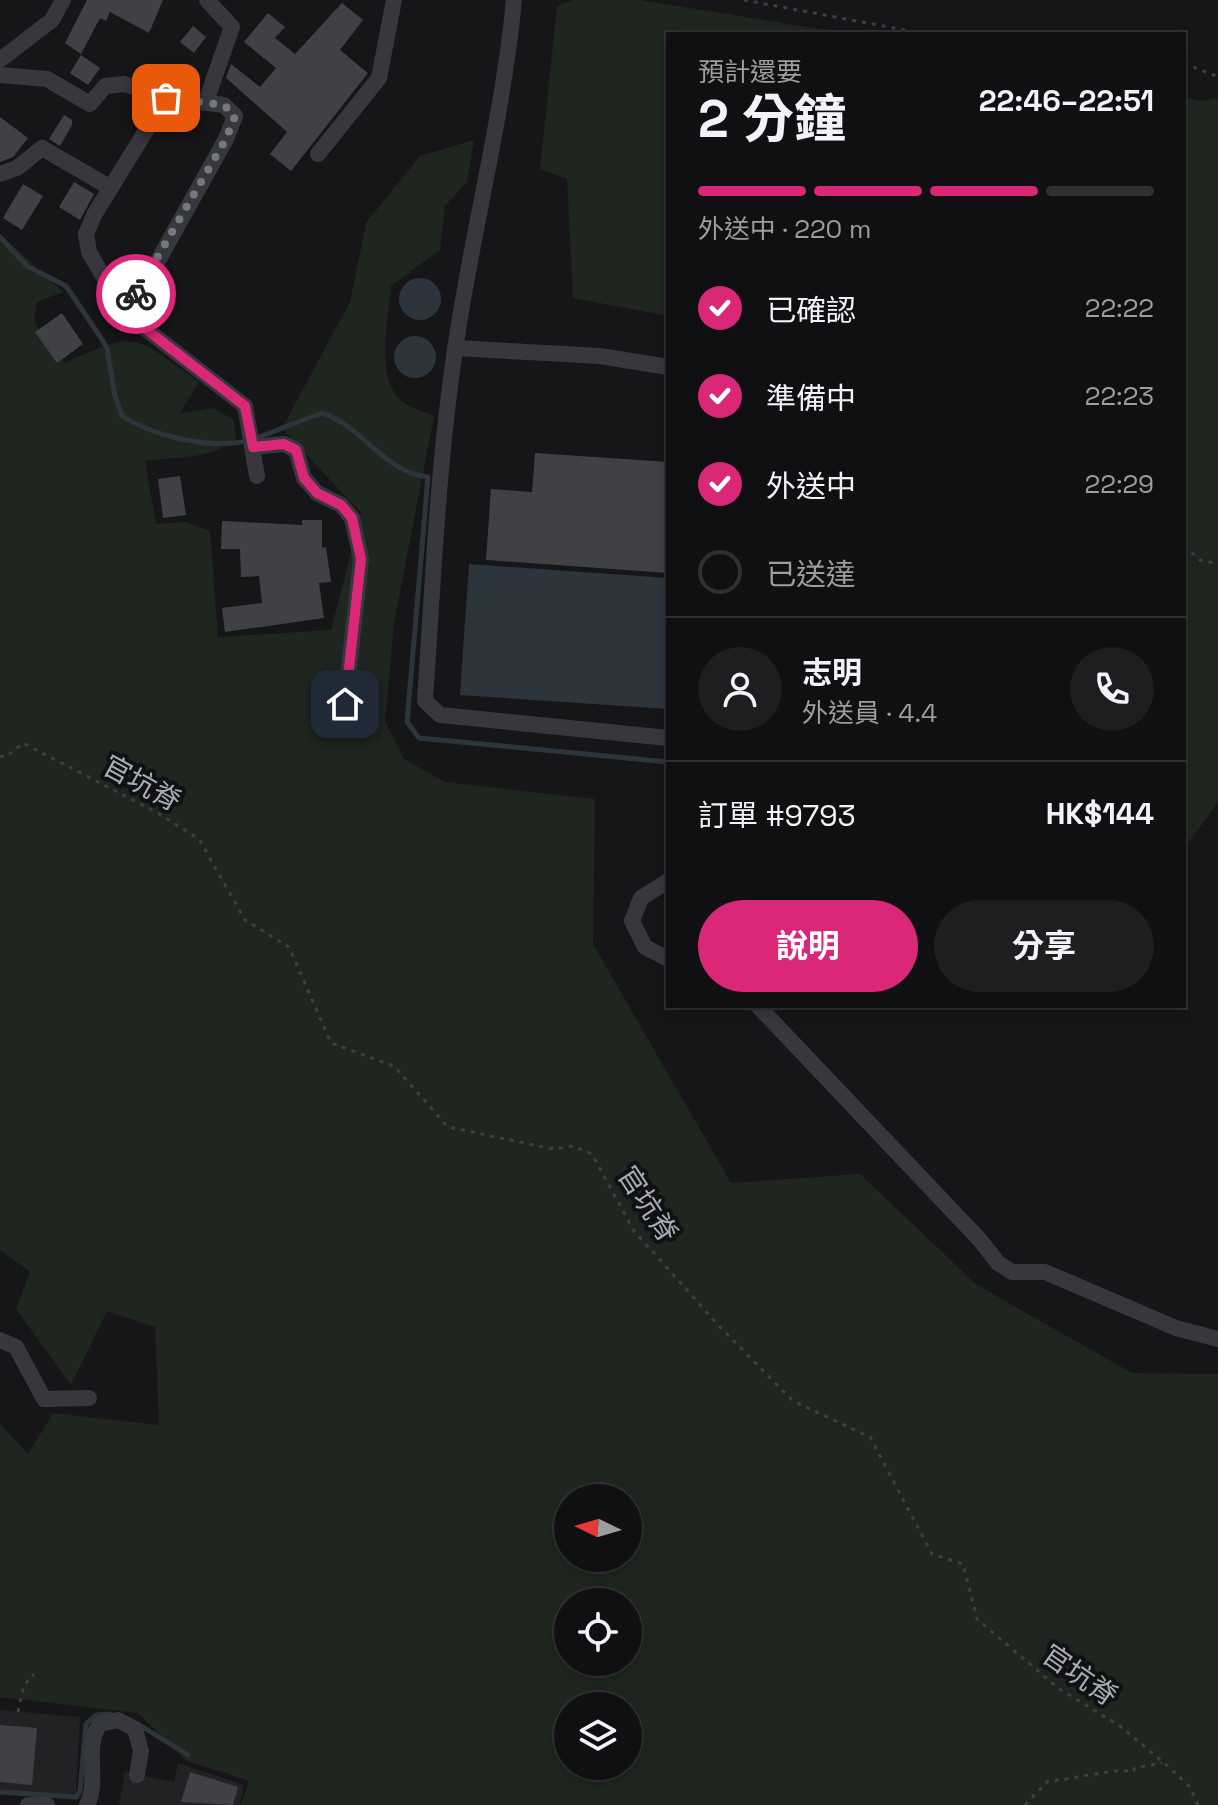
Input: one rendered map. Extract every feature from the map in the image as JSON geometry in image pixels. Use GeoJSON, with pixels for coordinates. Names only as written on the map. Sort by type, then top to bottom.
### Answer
{"type":"FeatureCollection","features":[{"type":"Feature","properties":{"kind":"street"},"geometry":{"type":"LineString","coordinates":[[0,60],[52,20],[63,0]]}},
{"type":"Feature","properties":{"kind":"street"},"geometry":{"type":"LineString","coordinates":[[206,101],[232,27],[207,0]]}},
{"type":"Feature","properties":{"kind":"street"},"geometry":{"type":"LineString","coordinates":[[318,154],[379,78],[394,0]]}},
{"type":"Feature","properties":{"kind":"street"},"geometry":{"type":"LineString","coordinates":[[514,0],[506,83],[455,348],[437,518],[425,701],[440,715],[666,738]]}},
{"type":"Feature","properties":{"kind":"street"},"geometry":{"type":"LineString","coordinates":[[0,75],[47,79],[90,104],[105,86],[115,83],[166,98],[224,105],[235,116],[159,259],[124,312]]}},
{"type":"Feature","properties":{"kind":"street"},"geometry":{"type":"LineString","coordinates":[[166,98],[90,225],[89,252],[124,312],[245,406],[257,476]]}},
{"type":"Feature","properties":{"kind":"street"},"geometry":{"type":"LineString","coordinates":[[0,174],[17,168],[42,148],[111,188]]}},
{"type":"Feature","properties":{"kind":"street"},"geometry":{"type":"LineString","coordinates":[[455,348],[600,356],[666,367]]}},
{"type":"Feature","properties":{"kind":"street"},"geometry":{"type":"LineString","coordinates":[[253,447],[284,444],[296,450],[304,478],[317,493],[341,505],[352,518],[361,559],[345,704]]}},
{"type":"Feature","properties":{"kind":"street"},"geometry":{"type":"LineString","coordinates":[[666,882],[641,898],[632,921],[645,947],[666,958]]}},
{"type":"Feature","properties":{"kind":"street"},"geometry":{"type":"LineString","coordinates":[[760,1008],[970,1229],[998,1263],[1012,1272],[1045,1272],[1176,1328],[1218,1339]]}},
{"type":"Feature","properties":{"kind":"street"},"geometry":{"type":"LineString","coordinates":[[0,1340],[16,1347],[44,1399],[89,1398]]}},
{"type":"Feature","properties":{"kind":"street"},"geometry":{"type":"LineString","coordinates":[[87,1805],[91,1794],[93,1737],[100,1724],[118,1720],[135,1729],[140,1744],[137,1775]]}},
{"type":"Feature","properties":{"kind":"street"},"geometry":{"type":"LineString","coordinates":[[28,1805],[47,1805]]}},
{"type":"Feature","properties":{"kind":"path"},"geometry":{"type":"LineString","coordinates":[[744,0],[915,32]]}},
{"type":"Feature","properties":{"kind":"path"},"geometry":{"type":"LineString","coordinates":[[1186,64],[1218,77]]}},
{"type":"Feature","properties":{"kind":"path"},"geometry":{"type":"LineString","coordinates":[[1186,548],[1200,560],[1218,564]]}},
{"type":"Feature","properties":{"kind":"path","name":"官坑脊"},"geometry":{"type":"LineString","coordinates":[[0,756],[6,757],[23,743],[156,812],[199,839],[245,920],[289,947],[331,1043],[394,1066],[448,1127],[553,1149],[573,1146],[592,1154],[634,1231],[793,1401],[870,1437],[932,1554],[963,1564],[977,1619],[1058,1688],[1120,1726],[1190,1787],[1198,1805]]}},
{"type":"Feature","properties":{"kind":"path"},"geometry":{"type":"LineString","coordinates":[[18,1712],[24,1685],[34,1674]]}},
{"type":"Feature","properties":{"kind":"path"},"geometry":{"type":"LineString","coordinates":[[1025,1805],[1048,1781],[1103,1776],[1122,1769],[1133,1772],[1135,1768],[1162,1763]]}},
{"type":"Feature","properties":{"kind":"shaded area"},"geometry":{"type":"Polygon","coordinates":[[[573,0],[640,0],[839,32],[666,32],[666,316],[573,298],[567,179],[540,169],[557,6],[573,0]]]}},
{"type":"Feature","properties":{"kind":"shaded area"},"geometry":{"type":"Polygon","coordinates":[[[1186,97],[1201,101],[1218,98],[1218,802],[1189,842],[1186,841],[1186,97]]]}},
{"type":"Feature","properties":{"kind":"shaded area"},"geometry":{"type":"Polygon","coordinates":[[[474,140],[467,182],[445,206],[440,250],[391,286],[385,348],[389,380],[394,393],[404,403],[434,416],[394,623],[385,722],[404,759],[445,782],[595,799],[593,944],[731,1183],[860,1174],[977,1285],[1132,1373],[1218,1374],[1218,1805],[241,1805],[249,1781],[185,1760],[138,1713],[0,1697],[0,1424],[28,1454],[53,1413],[159,1425],[155,1327],[107,1311],[71,1385],[16,1309],[30,1272],[0,1250],[0,234],[63,292],[37,302],[34,322],[65,363],[109,345],[136,342],[161,355],[199,382],[180,413],[213,408],[234,420],[236,438],[215,451],[145,461],[156,524],[185,522],[210,531],[218,637],[331,630],[361,513],[282,428],[350,302],[366,223],[420,156],[474,140]]]}},
{"type":"Feature","properties":{"kind":"shaded area"},"geometry":{"type":"Polygon","coordinates":[[[420,278],[435,284],[441,299],[435,314],[420,320],[405,314],[399,299],[405,284],[420,278]]]}},
{"type":"Feature","properties":{"kind":"shaded area"},"geometry":{"type":"Polygon","coordinates":[[[415,336],[430,342],[436,357],[430,372],[415,378],[400,372],[394,357],[400,342],[415,336]]]}},
{"type":"Feature","properties":{"kind":"shaded area"},"geometry":{"type":"Polygon","coordinates":[[[469,564],[666,578],[666,709],[460,695],[469,564]]]}},
{"type":"Feature","properties":{"kind":"shaded area"},"geometry":{"type":"Polygon","coordinates":[[[0,1710],[80,1717],[76,1792],[67,1798],[0,1792],[0,1710]]]}},
{"type":"Feature","properties":{"kind":"shaded area"},"geometry":{"type":"Polygon","coordinates":[[[178,1763],[244,1785],[240,1805],[119,1805],[125,1772],[174,1782],[178,1763]]]}},
{"type":"Feature","properties":{"kind":"building"},"geometry":{"type":"Polygon","coordinates":[[[87,0],[163,0],[149,33],[110,12],[106,21],[100,18],[81,54],[65,43],[87,0]]]}},
{"type":"Feature","properties":{"kind":"building"},"geometry":{"type":"Polygon","coordinates":[[[342,3],[363,20],[340,50],[368,73],[291,171],[270,154],[287,132],[226,78],[231,64],[260,87],[276,68],[244,42],[268,13],[285,27],[275,38],[295,54],[342,3]]]}},
{"type":"Feature","properties":{"kind":"building"},"geometry":{"type":"Polygon","coordinates":[[[193,26],[206,37],[194,53],[180,42],[193,26]]]}},
{"type":"Feature","properties":{"kind":"building"},"geometry":{"type":"Polygon","coordinates":[[[81,55],[100,68],[88,85],[70,73],[81,55]]]}},
{"type":"Feature","properties":{"kind":"building"},"geometry":{"type":"Polygon","coordinates":[[[64,115],[72,120],[72,125],[60,146],[49,139],[64,115]]]}},
{"type":"Feature","properties":{"kind":"building"},"geometry":{"type":"Polygon","coordinates":[[[0,117],[28,138],[13,157],[0,162],[0,117]]]}},
{"type":"Feature","properties":{"kind":"building"},"geometry":{"type":"Polygon","coordinates":[[[74,182],[94,194],[80,220],[59,207],[74,182]]]}},
{"type":"Feature","properties":{"kind":"building"},"geometry":{"type":"Polygon","coordinates":[[[23,184],[43,196],[22,230],[3,218],[23,184]]]}},
{"type":"Feature","properties":{"kind":"building"},"geometry":{"type":"Polygon","coordinates":[[[62,313],[83,344],[57,363],[35,332],[62,313]]]}},
{"type":"Feature","properties":{"kind":"building"},"geometry":{"type":"Polygon","coordinates":[[[535,453],[666,462],[666,573],[486,560],[491,489],[532,492],[535,453]]]}},
{"type":"Feature","properties":{"kind":"building"},"geometry":{"type":"Polygon","coordinates":[[[180,476],[186,515],[163,518],[158,479],[180,476]]]}},
{"type":"Feature","properties":{"kind":"building"},"geometry":{"type":"Polygon","coordinates":[[[302,520],[322,520],[322,548],[326,547],[331,582],[319,583],[324,618],[225,632],[222,608],[262,603],[259,576],[241,577],[240,549],[221,549],[222,521],[302,525],[302,520]]]}},
{"type":"Feature","properties":{"kind":"building"},"geometry":{"type":"Polygon","coordinates":[[[0,1725],[37,1728],[32,1785],[0,1782],[0,1725]]]}},
{"type":"Feature","properties":{"kind":"building"},"geometry":{"type":"Polygon","coordinates":[[[190,1772],[238,1787],[233,1805],[181,1802],[190,1772]]]}},
{"type":"Feature","properties":{"kind":"waterway"},"geometry":{"type":"LineString","coordinates":[[0,237],[27,266],[66,286],[107,348],[115,396],[122,416],[180,439],[212,443],[241,442]]}},
{"type":"Feature","properties":{"kind":"waterway"},"geometry":{"type":"LineString","coordinates":[[259,437],[322,413],[349,428],[399,467],[428,477],[407,722],[419,738],[666,762]]}},
{"type":"Feature","properties":{"kind":"waterway"},"geometry":{"type":"LineString","coordinates":[[0,1792],[76,1797],[80,1791],[86,1724],[96,1715],[110,1714]]}},
{"type":"Feature","properties":{"kind":"waterway"},"geometry":{"type":"LineString","coordinates":[[138,1724],[188,1755]]}},
{"type":"Feature","properties":{"kind":"way so far"},"geometry":{"type":"LineString","coordinates":[[136,294],[226,139],[235,116],[224,105],[166,98]]}},
{"type":"Feature","properties":{"kind":"route"},"geometry":{"type":"LineString","coordinates":[[136,294],[124,312],[186,357],[245,406],[253,447],[284,444],[296,450],[304,478],[317,493],[341,505],[352,518],[361,559],[352,617],[345,704]]}}]}
